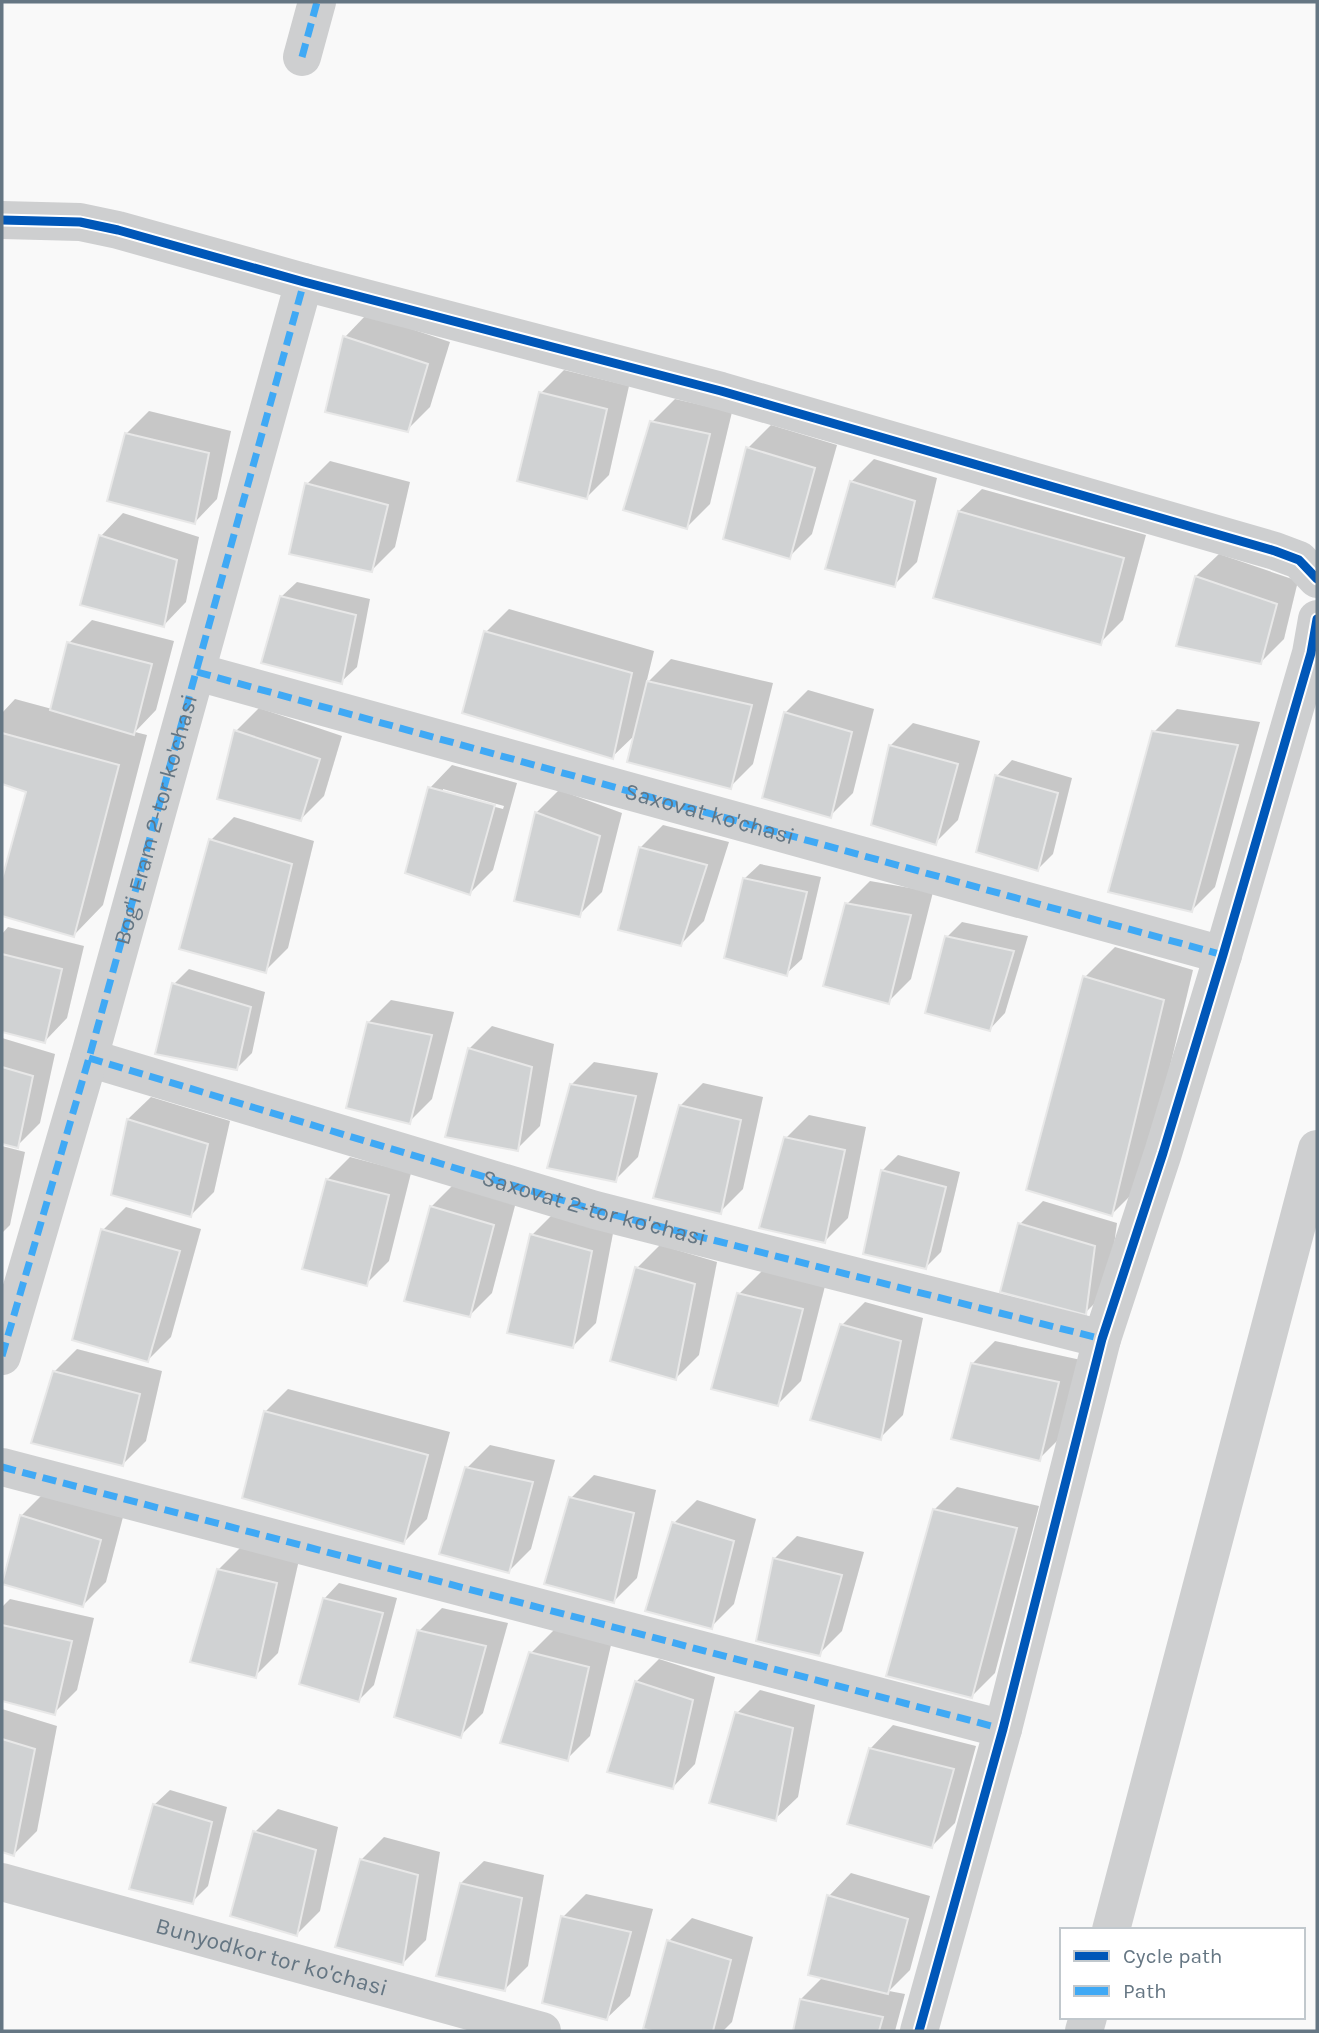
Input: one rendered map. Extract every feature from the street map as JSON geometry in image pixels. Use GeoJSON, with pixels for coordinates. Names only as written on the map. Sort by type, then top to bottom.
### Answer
{"type":"FeatureCollection","features":[{"type":"Feature","properties":{"kind":"street"},"geometry":{"type":"LineString","coordinates":[[302,57],[317,2]]}},
{"type":"Feature","properties":{"kind":"street"},"geometry":{"type":"LineString","coordinates":[[2,220],[80,222],[118,230],[304,282],[721,391],[1275,551],[1299,560],[1317,579]]}},
{"type":"Feature","properties":{"kind":"street","name":"Bog'i Eram 2-tor ko'chasi"},"geometry":{"type":"LineString","coordinates":[[2,1356],[89,1058],[304,282]]}},
{"type":"Feature","properties":{"kind":"street"},"geometry":{"type":"LineString","coordinates":[[919,2031],[1003,1729],[1102,1339],[1163,1153],[1223,955],[1311,653],[1317,619]]}},
{"type":"Feature","properties":{"kind":"street","name":"Saxovat ko'chasi"},"geometry":{"type":"LineString","coordinates":[[197,671],[1223,955]]}},
{"type":"Feature","properties":{"kind":"street","name":"Saxovat 2-tor ko'chasi"},"geometry":{"type":"LineString","coordinates":[[89,1058],[596,1210],[1102,1339]]}},
{"type":"Feature","properties":{"kind":"street"},"geometry":{"type":"LineString","coordinates":[[1112,1928],[1317,1149]]}},
{"type":"Feature","properties":{"kind":"street"},"geometry":{"type":"LineString","coordinates":[[2,1467],[1003,1729]]}},
{"type":"Feature","properties":{"kind":"street","name":"Bunyodkor tor ko'chasi"},"geometry":{"type":"LineString","coordinates":[[2,1882],[542,2031]]}},
{"type":"Feature","properties":{"kind":"building"},"geometry":{"type":"Polygon","coordinates":[[[343,336],[428,364],[408,432],[325,412],[343,336]]]}},
{"type":"Feature","properties":{"kind":"building"},"geometry":{"type":"Polygon","coordinates":[[[539,392],[607,409],[587,499],[517,481],[539,392]]]}},
{"type":"Feature","properties":{"kind":"building"},"geometry":{"type":"Polygon","coordinates":[[[650,421],[710,434],[687,529],[623,510],[650,421]]]}},
{"type":"Feature","properties":{"kind":"building"},"geometry":{"type":"Polygon","coordinates":[[[125,433],[209,453],[195,524],[107,501],[125,433]]]}},
{"type":"Feature","properties":{"kind":"building"},"geometry":{"type":"Polygon","coordinates":[[[746,447],[815,468],[790,559],[723,539],[746,447]]]}},
{"type":"Feature","properties":{"kind":"building"},"geometry":{"type":"Polygon","coordinates":[[[850,481],[915,501],[895,587],[825,569],[850,481]]]}},
{"type":"Feature","properties":{"kind":"building"},"geometry":{"type":"Polygon","coordinates":[[[305,483],[388,505],[372,572],[289,554],[305,483]]]}},
{"type":"Feature","properties":{"kind":"building"},"geometry":{"type":"Polygon","coordinates":[[[958,511],[1124,558],[1101,645],[933,598],[958,511]]]}},
{"type":"Feature","properties":{"kind":"building"},"geometry":{"type":"Polygon","coordinates":[[[99,535],[177,560],[164,627],[80,605],[99,535]]]}},
{"type":"Feature","properties":{"kind":"building"},"geometry":{"type":"Polygon","coordinates":[[[1195,576],[1277,604],[1261,664],[1176,646],[1195,576]]]}},
{"type":"Feature","properties":{"kind":"building"},"geometry":{"type":"Polygon","coordinates":[[[280,596],[356,615],[342,684],[261,663],[280,596]]]}},
{"type":"Feature","properties":{"kind":"building"},"geometry":{"type":"Polygon","coordinates":[[[484,631],[632,673],[613,759],[462,713],[484,631]]]}},
{"type":"Feature","properties":{"kind":"building"},"geometry":{"type":"Polygon","coordinates":[[[67,642],[152,664],[134,735],[50,710],[67,642]]]}},
{"type":"Feature","properties":{"kind":"building"},"geometry":{"type":"Polygon","coordinates":[[[647,681],[752,705],[731,789],[627,762],[647,681]]]}},
{"type":"Feature","properties":{"kind":"building"},"geometry":{"type":"Polygon","coordinates":[[[784,712],[852,732],[831,818],[762,798],[784,712]]]}},
{"type":"Feature","properties":{"kind":"building"},"geometry":{"type":"Polygon","coordinates":[[[234,730],[320,759],[301,821],[217,799],[234,730]]]}},
{"type":"Feature","properties":{"kind":"building"},"geometry":{"type":"Polygon","coordinates":[[[1152,731],[1238,745],[1192,912],[1108,892],[1152,731]]]}},
{"type":"Feature","properties":{"kind":"building"},"geometry":{"type":"Polygon","coordinates":[[[2,733],[119,765],[74,937],[2,916],[2,879],[26,792],[2,784],[2,733]]]}},
{"type":"Feature","properties":{"kind":"building"},"geometry":{"type":"Polygon","coordinates":[[[889,745],[958,764],[936,845],[871,825],[889,745]]]}},
{"type":"Feature","properties":{"kind":"building"},"geometry":{"type":"Polygon","coordinates":[[[995,775],[1058,793],[1038,871],[976,852],[995,775]]]}},
{"type":"Feature","properties":{"kind":"building"},"geometry":{"type":"Polygon","coordinates":[[[428,787],[495,805],[470,895],[405,873],[428,787]]]}},
{"type":"Feature","properties":{"kind":"building"},"geometry":{"type":"Polygon","coordinates":[[[535,812],[600,836],[580,917],[514,901],[535,812]]]}},
{"type":"Feature","properties":{"kind":"building"},"geometry":{"type":"Polygon","coordinates":[[[209,839],[292,864],[266,973],[179,949],[209,839]]]}},
{"type":"Feature","properties":{"kind":"building"},"geometry":{"type":"Polygon","coordinates":[[[639,847],[707,865],[681,946],[618,930],[639,847]]]}},
{"type":"Feature","properties":{"kind":"building"},"geometry":{"type":"Polygon","coordinates":[[[743,878],[807,892],[787,976],[724,958],[743,878]]]}},
{"type":"Feature","properties":{"kind":"building"},"geometry":{"type":"Polygon","coordinates":[[[845,903],[911,915],[889,1004],[823,986],[845,903]]]}},
{"type":"Feature","properties":{"kind":"building"},"geometry":{"type":"Polygon","coordinates":[[[945,936],[1014,951],[990,1031],[925,1013],[945,936]]]}},
{"type":"Feature","properties":{"kind":"building"},"geometry":{"type":"Polygon","coordinates":[[[2,954],[62,969],[45,1043],[2,1032],[2,954]]]}},
{"type":"Feature","properties":{"kind":"building"},"geometry":{"type":"Polygon","coordinates":[[[1083,976],[1164,1000],[1112,1216],[1026,1190],[1083,976]]]}},
{"type":"Feature","properties":{"kind":"building"},"geometry":{"type":"Polygon","coordinates":[[[172,983],[251,1007],[237,1070],[155,1054],[172,983]]]}},
{"type":"Feature","properties":{"kind":"building"},"geometry":{"type":"Polygon","coordinates":[[[367,1022],[432,1035],[410,1124],[346,1108],[367,1022]]]}},
{"type":"Feature","properties":{"kind":"building"},"geometry":{"type":"Polygon","coordinates":[[[468,1048],[532,1067],[518,1151],[445,1137],[468,1048]]]}},
{"type":"Feature","properties":{"kind":"building"},"geometry":{"type":"Polygon","coordinates":[[[2,1067],[33,1076],[18,1148],[2,1144],[2,1067]]]}},
{"type":"Feature","properties":{"kind":"building"},"geometry":{"type":"Polygon","coordinates":[[[570,1084],[636,1096],[616,1182],[547,1168],[570,1084]]]}},
{"type":"Feature","properties":{"kind":"building"},"geometry":{"type":"Polygon","coordinates":[[[679,1105],[741,1120],[721,1214],[653,1198],[679,1105]]]}},
{"type":"Feature","properties":{"kind":"building"},"geometry":{"type":"Polygon","coordinates":[[[127,1119],[208,1144],[191,1217],[111,1195],[127,1119]]]}},
{"type":"Feature","properties":{"kind":"building"},"geometry":{"type":"Polygon","coordinates":[[[784,1137],[845,1150],[825,1243],[759,1228],[784,1137]]]}},
{"type":"Feature","properties":{"kind":"building"},"geometry":{"type":"Polygon","coordinates":[[[881,1170],[946,1187],[926,1269],[863,1254],[881,1170]]]}},
{"type":"Feature","properties":{"kind":"building"},"geometry":{"type":"Polygon","coordinates":[[[326,1179],[389,1195],[367,1286],[302,1269],[326,1179]]]}},
{"type":"Feature","properties":{"kind":"building"},"geometry":{"type":"Polygon","coordinates":[[[430,1206],[494,1225],[470,1317],[404,1301],[430,1206]]]}},
{"type":"Feature","properties":{"kind":"building"},"geometry":{"type":"Polygon","coordinates":[[[1018,1223],[1095,1246],[1086,1315],[1000,1292],[1018,1223]]]}},
{"type":"Feature","properties":{"kind":"building"},"geometry":{"type":"Polygon","coordinates":[[[101,1229],[180,1251],[148,1362],[72,1340],[101,1229]]]}},
{"type":"Feature","properties":{"kind":"building"},"geometry":{"type":"Polygon","coordinates":[[[530,1234],[592,1251],[573,1348],[507,1333],[530,1234]]]}},
{"type":"Feature","properties":{"kind":"building"},"geometry":{"type":"Polygon","coordinates":[[[635,1267],[695,1284],[676,1380],[610,1361],[635,1267]]]}},
{"type":"Feature","properties":{"kind":"building"},"geometry":{"type":"Polygon","coordinates":[[[737,1293],[803,1309],[778,1406],[711,1389],[737,1293]]]}},
{"type":"Feature","properties":{"kind":"building"},"geometry":{"type":"Polygon","coordinates":[[[840,1324],[901,1341],[881,1440],[810,1420],[840,1324]]]}},
{"type":"Feature","properties":{"kind":"building"},"geometry":{"type":"Polygon","coordinates":[[[971,1363],[1059,1382],[1040,1461],[951,1439],[971,1363]]]}},
{"type":"Feature","properties":{"kind":"building"},"geometry":{"type":"Polygon","coordinates":[[[53,1371],[140,1394],[123,1466],[31,1443],[53,1371]]]}},
{"type":"Feature","properties":{"kind":"building"},"geometry":{"type":"Polygon","coordinates":[[[264,1411],[428,1455],[404,1544],[242,1498],[264,1411]]]}},
{"type":"Feature","properties":{"kind":"building"},"geometry":{"type":"Polygon","coordinates":[[[465,1467],[533,1482],[509,1573],[439,1554],[465,1467]]]}},
{"type":"Feature","properties":{"kind":"building"},"geometry":{"type":"Polygon","coordinates":[[[569,1497],[634,1513],[614,1603],[544,1584],[569,1497]]]}},
{"type":"Feature","properties":{"kind":"building"},"geometry":{"type":"Polygon","coordinates":[[[933,1509],[1017,1528],[972,1698],[886,1676],[933,1509]]]}},
{"type":"Feature","properties":{"kind":"building"},"geometry":{"type":"Polygon","coordinates":[[[20,1515],[101,1540],[83,1607],[2,1584],[20,1515]]]}},
{"type":"Feature","properties":{"kind":"building"},"geometry":{"type":"Polygon","coordinates":[[[672,1522],[734,1541],[712,1629],[645,1611],[672,1522]]]}},
{"type":"Feature","properties":{"kind":"building"},"geometry":{"type":"Polygon","coordinates":[[[773,1558],[842,1575],[820,1656],[756,1641],[773,1558]]]}},
{"type":"Feature","properties":{"kind":"building"},"geometry":{"type":"Polygon","coordinates":[[[217,1569],[277,1583],[256,1678],[190,1662],[217,1569]]]}},
{"type":"Feature","properties":{"kind":"building"},"geometry":{"type":"Polygon","coordinates":[[[323,1598],[383,1613],[359,1702],[299,1684],[323,1598]]]}},
{"type":"Feature","properties":{"kind":"building"},"geometry":{"type":"Polygon","coordinates":[[[2,1625],[72,1641],[55,1715],[2,1701],[2,1625]]]}},
{"type":"Feature","properties":{"kind":"building"},"geometry":{"type":"Polygon","coordinates":[[[417,1630],[486,1646],[461,1738],[394,1717],[417,1630]]]}},
{"type":"Feature","properties":{"kind":"building"},"geometry":{"type":"Polygon","coordinates":[[[529,1652],[589,1667],[568,1761],[500,1743],[529,1652]]]}},
{"type":"Feature","properties":{"kind":"building"},"geometry":{"type":"Polygon","coordinates":[[[635,1681],[693,1700],[673,1789],[607,1772],[635,1681]]]}},
{"type":"Feature","properties":{"kind":"building"},"geometry":{"type":"Polygon","coordinates":[[[735,1712],[793,1728],[776,1821],[709,1803],[735,1712]]]}},
{"type":"Feature","properties":{"kind":"building"},"geometry":{"type":"Polygon","coordinates":[[[2,1739],[35,1749],[14,1856],[2,1852],[2,1739]]]}},
{"type":"Feature","properties":{"kind":"building"},"geometry":{"type":"Polygon","coordinates":[[[869,1748],[954,1769],[932,1848],[847,1824],[869,1748]]]}},
{"type":"Feature","properties":{"kind":"building"},"geometry":{"type":"Polygon","coordinates":[[[153,1804],[212,1822],[193,1904],[129,1889],[153,1804]]]}},
{"type":"Feature","properties":{"kind":"building"},"geometry":{"type":"Polygon","coordinates":[[[253,1831],[316,1850],[297,1936],[230,1916],[253,1831]]]}},
{"type":"Feature","properties":{"kind":"building"},"geometry":{"type":"Polygon","coordinates":[[[360,1859],[418,1875],[403,1965],[335,1947],[360,1859]]]}},
{"type":"Feature","properties":{"kind":"building"},"geometry":{"type":"Polygon","coordinates":[[[460,1883],[522,1898],[505,1991],[436,1976],[460,1883]]]}},
{"type":"Feature","properties":{"kind":"building"},"geometry":{"type":"Polygon","coordinates":[[[827,1895],[908,1919],[888,1994],[808,1975],[827,1895]]]}},
{"type":"Feature","properties":{"kind":"building"},"geometry":{"type":"Polygon","coordinates":[[[561,1916],[631,1932],[607,2020],[542,2003],[561,1916]]]}},
{"type":"Feature","properties":{"kind":"building"},"geometry":{"type":"Polygon","coordinates":[[[667,1940],[731,1960],[713,2031],[643,2029],[667,1940]]]}},
{"type":"Feature","properties":{"kind":"building"},"geometry":{"type":"Polygon","coordinates":[[[800,1999],[883,2017],[879,2031],[793,2031],[800,1999]]]}},
{"type":"Feature","properties":{"kind":"marked path"},"geometry":{"type":"LineString","coordinates":[[302,57],[317,2]]}},
{"type":"Feature","properties":{"kind":"marked path"},"geometry":{"type":"LineString","coordinates":[[2,1356],[89,1058],[304,282]]}},
{"type":"Feature","properties":{"kind":"marked path"},"geometry":{"type":"LineString","coordinates":[[197,672],[1223,955]]}},
{"type":"Feature","properties":{"kind":"marked path"},"geometry":{"type":"LineString","coordinates":[[89,1058],[595,1210],[1102,1339]]}},
{"type":"Feature","properties":{"kind":"marked path"},"geometry":{"type":"LineString","coordinates":[[2,1467],[1003,1729]]}},
{"type":"Feature","properties":{"kind":"cycle path"},"geometry":{"type":"LineString","coordinates":[[2,220],[80,222],[118,230],[304,282],[721,391],[1275,551],[1299,560],[1317,579]]}},
{"type":"Feature","properties":{"kind":"cycle path"},"geometry":{"type":"LineString","coordinates":[[919,2031],[1003,1729],[1102,1339],[1163,1153],[1223,955],[1311,653],[1317,619]]}}]}
